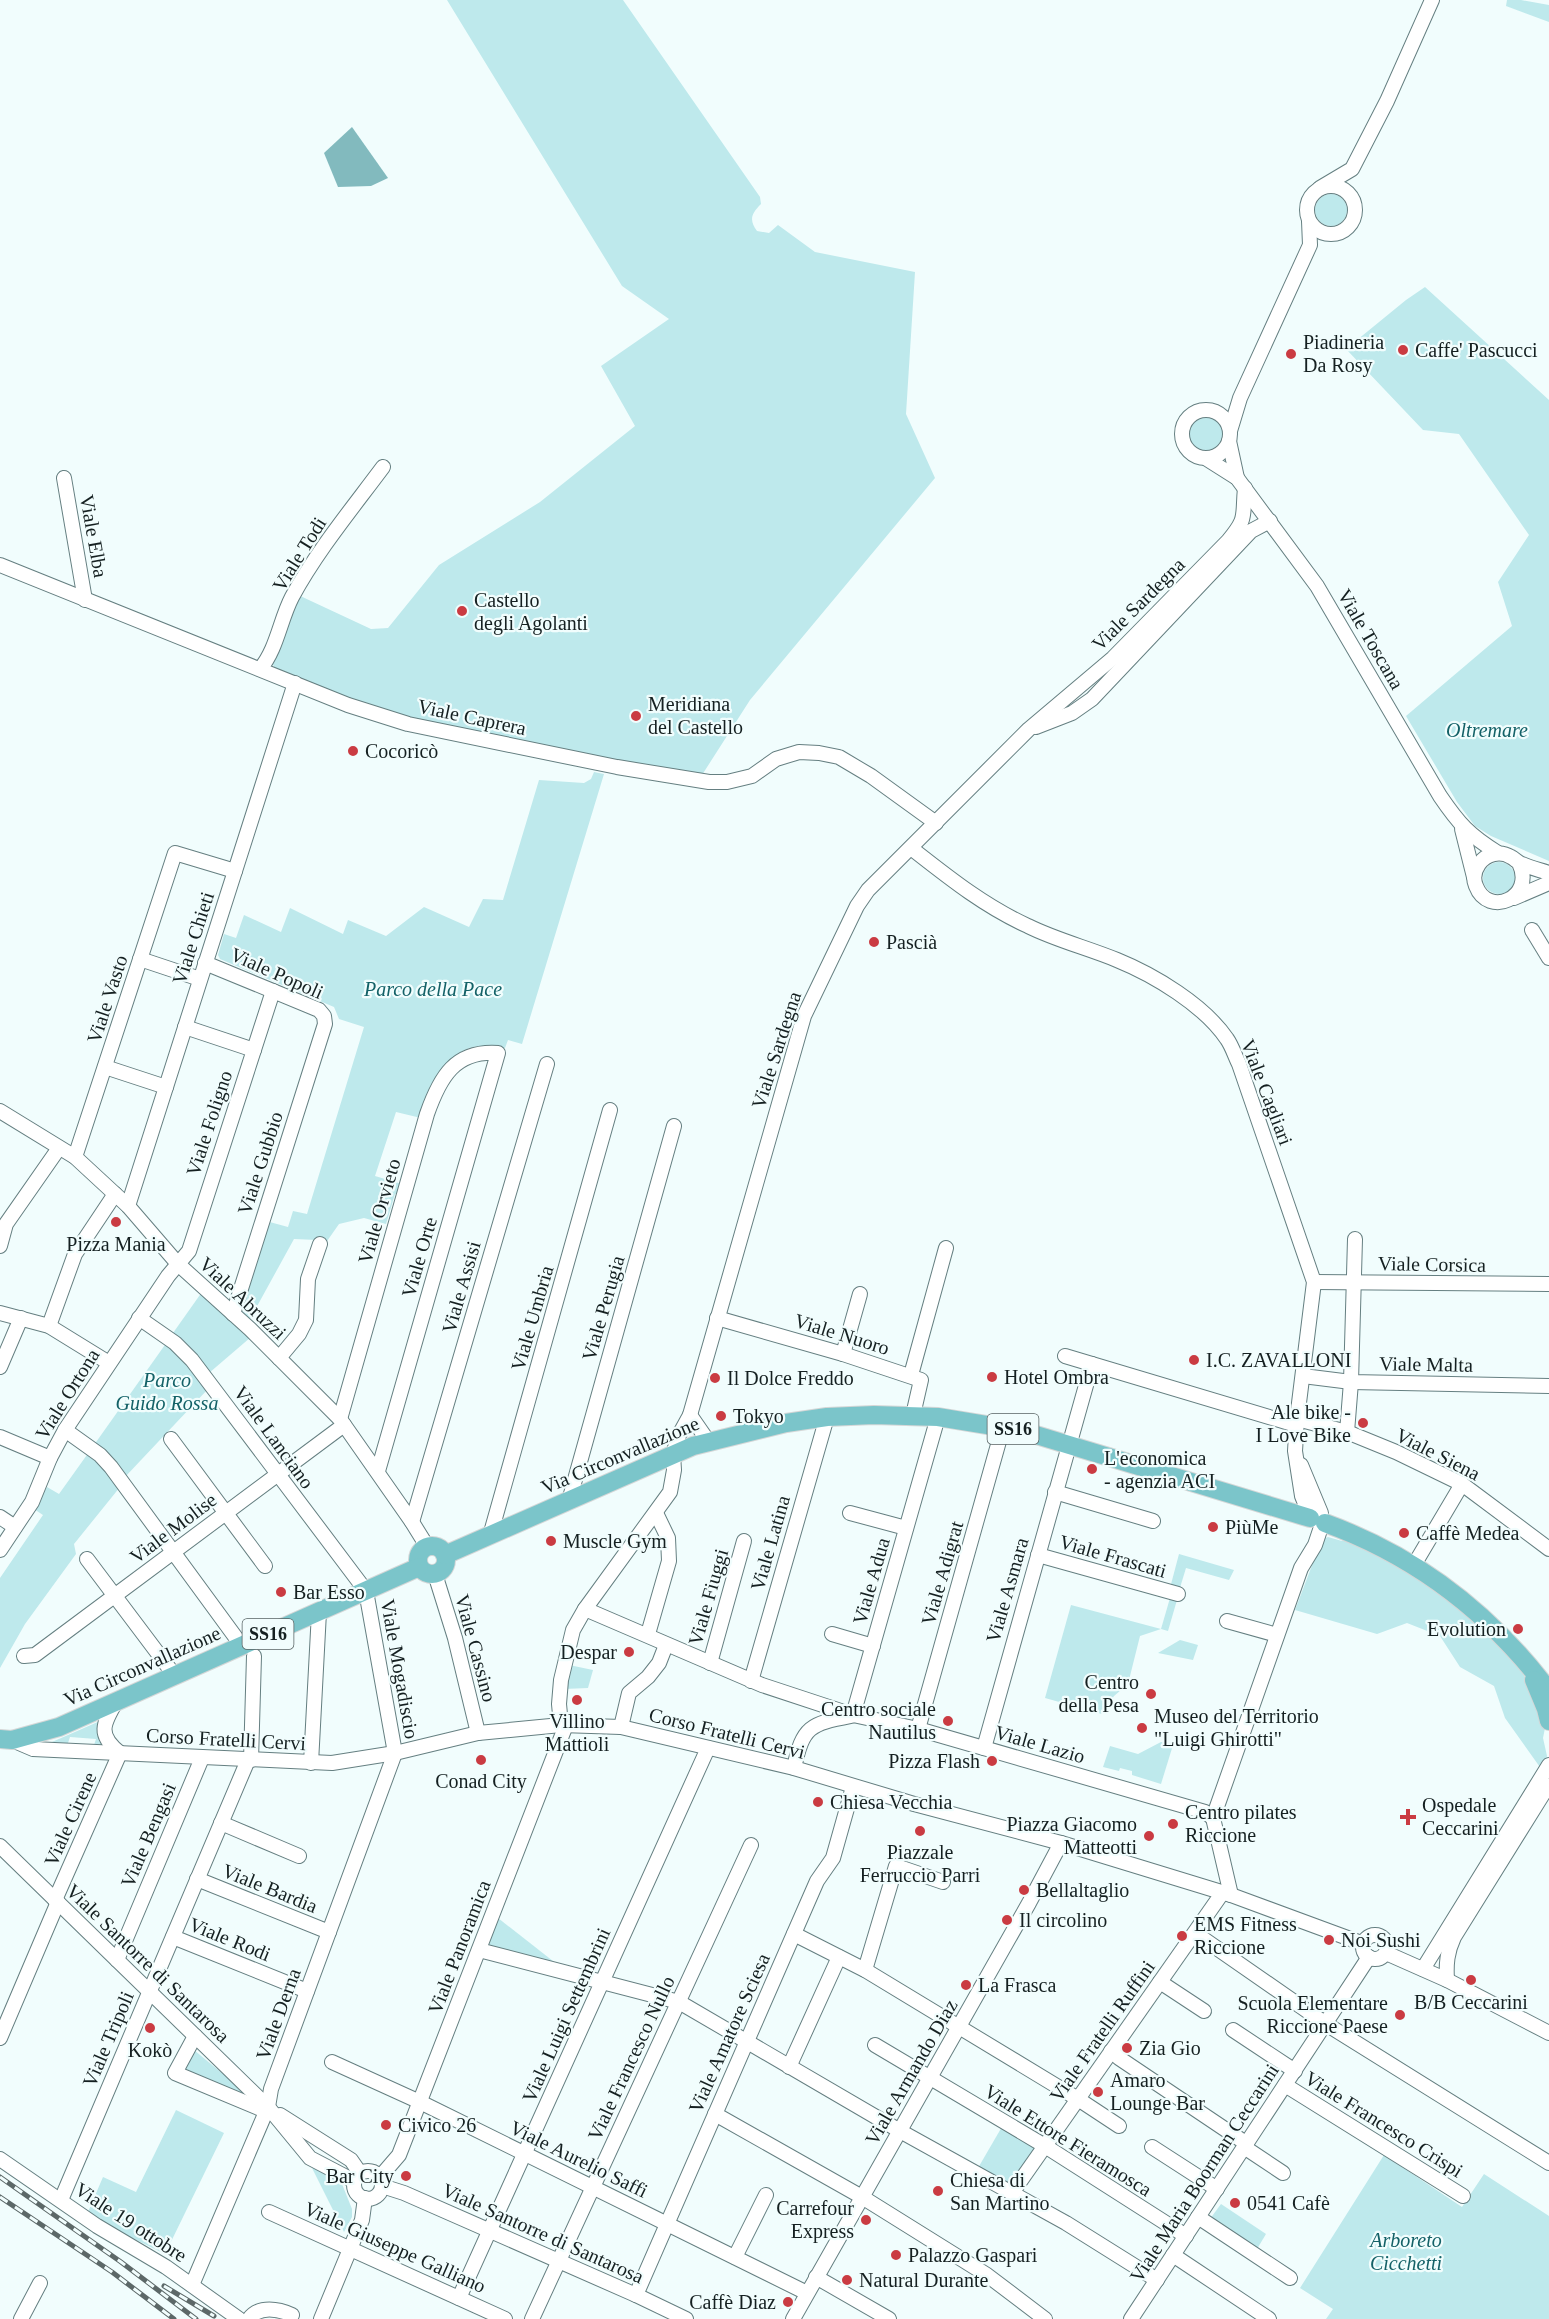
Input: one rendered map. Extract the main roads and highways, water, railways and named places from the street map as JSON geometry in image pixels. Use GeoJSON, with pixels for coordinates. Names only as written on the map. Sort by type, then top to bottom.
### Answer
{"type":"FeatureCollection","features":[{"type":"Feature","properties":{"kind":"main road","name":"Via Circonvallazione"},"geometry":{"type":"LineString","coordinates":[[445,1555],[673,1454],[708,1441],[786,1423],[827,1417],[913,1415],[938,1417],[1003,1427],[1069,1444],[1316,1520],[1375,1544],[1448,1587],[1479,1612],[1523,1657],[1549,1691]]}},
{"type":"Feature","properties":{"kind":"main road"},"geometry":{"type":"LineString","coordinates":[[425,1548],[439,1548],[445,1555],[442,1569],[427,1570],[419,1554],[425,1548]]}},
{"type":"Feature","properties":{"kind":"main road","name":"Via Circonvallazione"},"geometry":{"type":"LineString","coordinates":[[6,1740],[59,1727],[175,1676],[248,1651],[319,1612],[366,1591],[427,1570]]}},
{"type":"Feature","properties":{"kind":"main road","name":"Via Circonvallazione"},"geometry":{"type":"LineString","coordinates":[[1523,1657],[1546,1708],[1549,1721]]}},
{"type":"Feature","properties":{"kind":"railway"},"geometry":{"type":"LineString","coordinates":[[0,2177],[121,2262],[196,2319]]}},
{"type":"Feature","properties":{"kind":"railway"},"geometry":{"type":"LineString","coordinates":[[0,2197],[112,2272],[174,2319]]}},
{"type":"Feature","properties":{"kind":"railway"},"geometry":{"type":"LineString","coordinates":[[164,2286],[214,2316]]}},
{"type":"Feature","properties":{"kind":"place","name":"Caffe' Pascucci"},"geometry":{"type":"Point","coordinates":[1403,350]}},
{"type":"Feature","properties":{"kind":"place","name":"Piadineria Da Rosy"},"geometry":{"type":"Point","coordinates":[1291,354]}},
{"type":"Feature","properties":{"kind":"place","name":"Castello degli Agolanti"},"geometry":{"type":"Point","coordinates":[462,611]}},
{"type":"Feature","properties":{"kind":"place","name":"Meridiana del Castello"},"geometry":{"type":"Point","coordinates":[636,716]}},
{"type":"Feature","properties":{"kind":"place","name":"Cocoricò"},"geometry":{"type":"Point","coordinates":[353,751]}},
{"type":"Feature","properties":{"kind":"place","name":"Pascià"},"geometry":{"type":"Point","coordinates":[874,942]}},
{"type":"Feature","properties":{"kind":"place","name":"Pizza Mania"},"geometry":{"type":"Point","coordinates":[116,1222]}},
{"type":"Feature","properties":{"kind":"place","name":"I.C. ZAVALLONI"},"geometry":{"type":"Point","coordinates":[1194,1360]}},
{"type":"Feature","properties":{"kind":"place","name":"Hotel Ombra"},"geometry":{"type":"Point","coordinates":[992,1377]}},
{"type":"Feature","properties":{"kind":"place","name":"Il Dolce Freddo"},"geometry":{"type":"Point","coordinates":[715,1378]}},
{"type":"Feature","properties":{"kind":"place","name":"Tokyo"},"geometry":{"type":"Point","coordinates":[721,1416]}},
{"type":"Feature","properties":{"kind":"place","name":"Ale bike - I Love Bike"},"geometry":{"type":"Point","coordinates":[1363,1423]}},
{"type":"Feature","properties":{"kind":"place","name":"L'economica - agenzia ACI"},"geometry":{"type":"Point","coordinates":[1092,1469]}},
{"type":"Feature","properties":{"kind":"place","name":"PiùMe"},"geometry":{"type":"Point","coordinates":[1213,1527]}},
{"type":"Feature","properties":{"kind":"place","name":"Caffè Medea"},"geometry":{"type":"Point","coordinates":[1404,1533]}},
{"type":"Feature","properties":{"kind":"place","name":"Muscle Gym"},"geometry":{"type":"Point","coordinates":[551,1541]}},
{"type":"Feature","properties":{"kind":"place","name":"Bar Esso"},"geometry":{"type":"Point","coordinates":[281,1592]}},
{"type":"Feature","properties":{"kind":"place","name":"Evolution"},"geometry":{"type":"Point","coordinates":[1518,1629]}},
{"type":"Feature","properties":{"kind":"place","name":"Despar"},"geometry":{"type":"Point","coordinates":[629,1652]}},
{"type":"Feature","properties":{"kind":"place","name":"Centro della Pesa"},"geometry":{"type":"Point","coordinates":[1151,1694]}},
{"type":"Feature","properties":{"kind":"place","name":"Villino Mattioli"},"geometry":{"type":"Point","coordinates":[577,1700]}},
{"type":"Feature","properties":{"kind":"place","name":"Centro sociale Nautilus"},"geometry":{"type":"Point","coordinates":[948,1721]}},
{"type":"Feature","properties":{"kind":"place","name":"Museo del Territorio \"Luigi Ghirotti\""},"geometry":{"type":"Point","coordinates":[1142,1728]}},
{"type":"Feature","properties":{"kind":"place","name":"Conad City"},"geometry":{"type":"Point","coordinates":[481,1760]}},
{"type":"Feature","properties":{"kind":"place","name":"Pizza Flash"},"geometry":{"type":"Point","coordinates":[992,1761]}},
{"type":"Feature","properties":{"kind":"place","name":"Chiesa Vecchia"},"geometry":{"type":"Point","coordinates":[818,1802]}},
{"type":"Feature","properties":{"kind":"place","name":"Ospedale Ceccarini"},"geometry":{"type":"Point","coordinates":[1408,1817]}},
{"type":"Feature","properties":{"kind":"place","name":"Centro pilates Riccione"},"geometry":{"type":"Point","coordinates":[1173,1824]}},
{"type":"Feature","properties":{"kind":"place","name":"Piazzale Ferruccio Parri"},"geometry":{"type":"Point","coordinates":[920,1831]}},
{"type":"Feature","properties":{"kind":"place","name":"Piazza Giacomo Matteotti"},"geometry":{"type":"Point","coordinates":[1149,1836]}},
{"type":"Feature","properties":{"kind":"place","name":"Bellaltaglio"},"geometry":{"type":"Point","coordinates":[1024,1890]}},
{"type":"Feature","properties":{"kind":"place","name":"Il circolino"},"geometry":{"type":"Point","coordinates":[1007,1920]}},
{"type":"Feature","properties":{"kind":"place","name":"EMS Fitness Riccione"},"geometry":{"type":"Point","coordinates":[1182,1936]}},
{"type":"Feature","properties":{"kind":"place","name":"Noi Sushi"},"geometry":{"type":"Point","coordinates":[1329,1940]}},
{"type":"Feature","properties":{"kind":"place","name":"B/B Ceccarini"},"geometry":{"type":"Point","coordinates":[1471,1980]}},
{"type":"Feature","properties":{"kind":"place","name":"La Frasca"},"geometry":{"type":"Point","coordinates":[966,1985]}},
{"type":"Feature","properties":{"kind":"place","name":"Scuola Elementare Riccione Paese"},"geometry":{"type":"Point","coordinates":[1400,2015]}},
{"type":"Feature","properties":{"kind":"place","name":"Kokò"},"geometry":{"type":"Point","coordinates":[150,2028]}},
{"type":"Feature","properties":{"kind":"place","name":"Zia Gio"},"geometry":{"type":"Point","coordinates":[1127,2048]}},
{"type":"Feature","properties":{"kind":"place","name":"Amaro Lounge Bar"},"geometry":{"type":"Point","coordinates":[1098,2092]}},
{"type":"Feature","properties":{"kind":"place","name":"Civico 26"},"geometry":{"type":"Point","coordinates":[386,2125]}},
{"type":"Feature","properties":{"kind":"place","name":"Bar City"},"geometry":{"type":"Point","coordinates":[406,2176]}},
{"type":"Feature","properties":{"kind":"place","name":"Chiesa di San Martino"},"geometry":{"type":"Point","coordinates":[938,2191]}},
{"type":"Feature","properties":{"kind":"place","name":"0541 Cafè"},"geometry":{"type":"Point","coordinates":[1235,2203]}},
{"type":"Feature","properties":{"kind":"place","name":"Carrefour Express"},"geometry":{"type":"Point","coordinates":[866,2220]}},
{"type":"Feature","properties":{"kind":"place","name":"Palazzo Gaspari"},"geometry":{"type":"Point","coordinates":[896,2255]}},
{"type":"Feature","properties":{"kind":"place","name":"Natural Durante"},"geometry":{"type":"Point","coordinates":[847,2280]}},
{"type":"Feature","properties":{"kind":"place","name":"Caffè Diaz"},"geometry":{"type":"Point","coordinates":[788,2302]}},
{"type":"Feature","properties":{"kind":"park label","name":"Oltremare"},"geometry":{"type":"Point","coordinates":[1487,730]}},
{"type":"Feature","properties":{"kind":"park label","name":"Parco della Pace"},"geometry":{"type":"Point","coordinates":[433,989]}},
{"type":"Feature","properties":{"kind":"park label","name":"Parco Guido Rossa"},"geometry":{"type":"Point","coordinates":[167,1392]}},
{"type":"Feature","properties":{"kind":"park label","name":"Arboreto Cicchetti"},"geometry":{"type":"Point","coordinates":[1406,2252]}}]}
